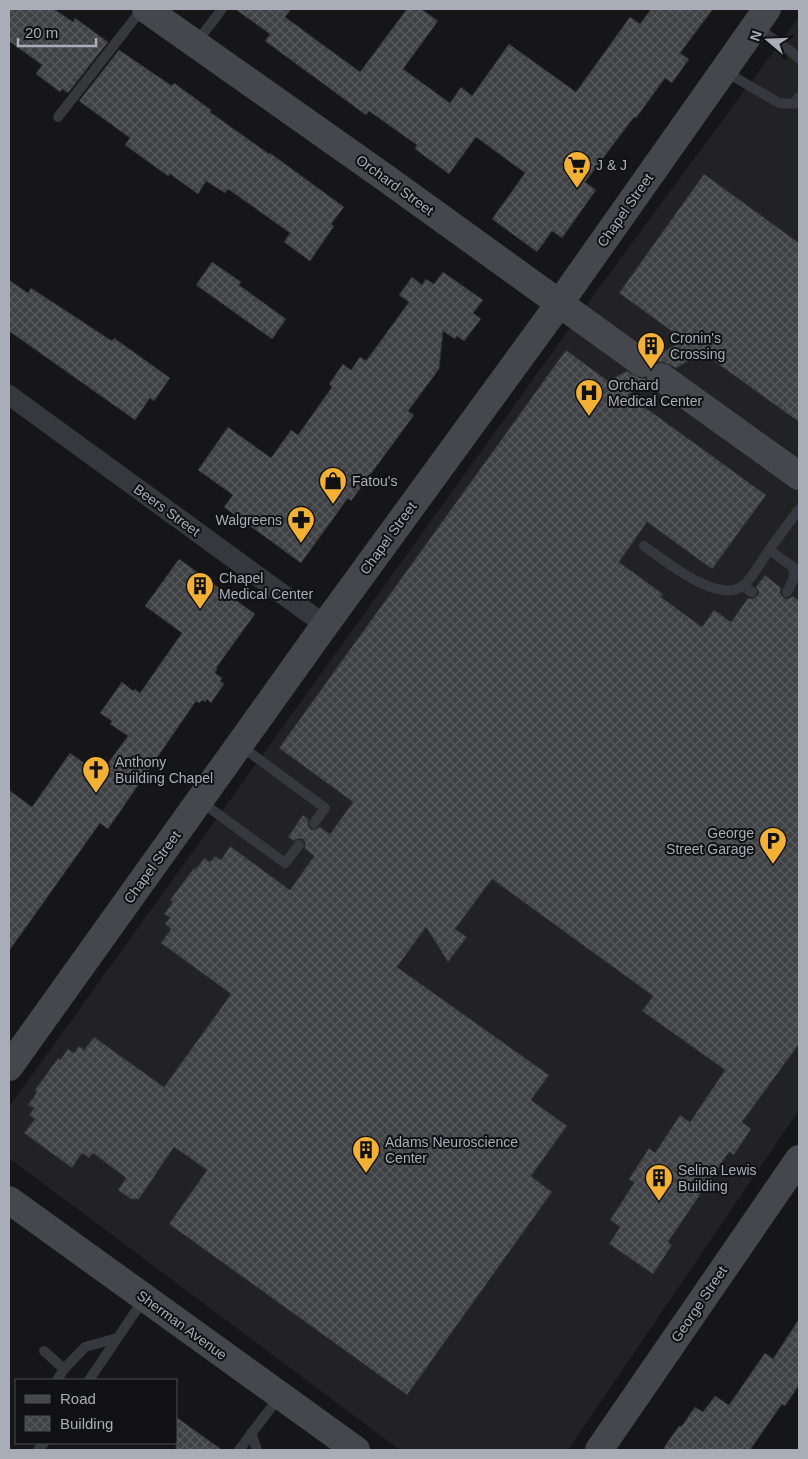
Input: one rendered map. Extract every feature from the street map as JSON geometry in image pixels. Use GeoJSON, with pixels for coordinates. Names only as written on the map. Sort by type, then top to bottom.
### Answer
{"type":"FeatureCollection","features":[{"type":"Feature","properties":{"kind":"main road","name":"Orchard Street"},"geometry":{"type":"LineString","coordinates":[[146,9],[387,179],[799,476]]}},
{"type":"Feature","properties":{"kind":"main road","name":"Chapel Street"},"geometry":{"type":"LineString","coordinates":[[9,1068],[324,624],[559,304],[761,17]]}},
{"type":"Feature","properties":{"kind":"main road","name":"George Street"},"geometry":{"type":"LineString","coordinates":[[599,1450],[799,1159]]}},
{"type":"Feature","properties":{"kind":"main road","name":"Sherman Avenue"},"geometry":{"type":"LineString","coordinates":[[9,1200],[356,1450]]}},
{"type":"Feature","properties":{"kind":"street","name":"Beers Street"},"geometry":{"type":"LineString","coordinates":[[9,395],[324,624]]}},
{"type":"Feature","properties":{"kind":"lane"},"geometry":{"type":"LineString","coordinates":[[58,117],[142,9]]}},
{"type":"Feature","properties":{"kind":"lane"},"geometry":{"type":"LineString","coordinates":[[196,44],[222,9]]}},
{"type":"Feature","properties":{"kind":"lane"},"geometry":{"type":"LineString","coordinates":[[761,17],[799,59]]}},
{"type":"Feature","properties":{"kind":"lane"},"geometry":{"type":"LineString","coordinates":[[723,71],[779,103],[794,104],[799,97]]}},
{"type":"Feature","properties":{"kind":"lane"},"geometry":{"type":"LineString","coordinates":[[644,546],[698,583],[726,591],[743,586],[799,509]]}},
{"type":"Feature","properties":{"kind":"lane"},"geometry":{"type":"LineString","coordinates":[[769,550],[796,569],[787,592]]}},
{"type":"Feature","properties":{"kind":"lane"},"geometry":{"type":"LineString","coordinates":[[743,586],[752,592]]}},
{"type":"Feature","properties":{"kind":"lane"},"geometry":{"type":"LineString","coordinates":[[239,745],[326,808],[314,823]]}},
{"type":"Feature","properties":{"kind":"lane"},"geometry":{"type":"LineString","coordinates":[[199,800],[285,863],[299,845]]}},
{"type":"Feature","properties":{"kind":"lane"},"geometry":{"type":"LineString","coordinates":[[90,1379],[145,1298]]}},
{"type":"Feature","properties":{"kind":"lane"},"geometry":{"type":"LineString","coordinates":[[58,1379],[64,1369],[85,1347],[117,1338]]}},
{"type":"Feature","properties":{"kind":"lane"},"geometry":{"type":"LineString","coordinates":[[44,1351],[64,1369]]}},
{"type":"Feature","properties":{"kind":"lane"},"geometry":{"type":"LineString","coordinates":[[239,1450],[280,1396]]}},
{"type":"Feature","properties":{"kind":"lane"},"geometry":{"type":"LineString","coordinates":[[251,1433],[257,1450]]}},
{"type":"Feature","properties":{"kind":"shaded area"},"geometry":{"type":"Polygon","coordinates":[[[799,17],[799,1110],[568,1450],[400,1450],[9,1158],[9,1107],[598,289],[799,17]]]}},
{"type":"Feature","properties":{"kind":"building"},"geometry":{"type":"Polygon","coordinates":[[[9,9],[54,9],[73,22],[75,18],[108,42],[68,93],[62,89],[60,92],[36,74],[42,65],[9,41],[9,9]]]}},
{"type":"Feature","properties":{"kind":"building"},"geometry":{"type":"Polygon","coordinates":[[[235,9],[291,9],[285,17],[360,72],[407,9],[421,9],[438,21],[403,69],[450,103],[461,87],[472,96],[509,44],[576,92],[630,17],[640,24],[651,9],[713,9],[680,53],[689,59],[672,83],[665,78],[585,182],[596,190],[562,238],[552,231],[537,252],[492,219],[525,173],[476,137],[449,174],[415,149],[417,145],[369,111],[366,115],[265,41],[270,34],[235,9]]]}},
{"type":"Feature","properties":{"kind":"building"},"geometry":{"type":"Polygon","coordinates":[[[119,50],[172,86],[174,83],[211,110],[210,112],[344,207],[331,224],[334,226],[310,261],[284,242],[290,233],[228,189],[225,193],[206,181],[198,194],[170,174],[168,176],[125,145],[130,138],[79,101],[119,50]]]}},
{"type":"Feature","properties":{"kind":"building"},"geometry":{"type":"Polygon","coordinates":[[[704,174],[799,243],[799,422],[703,353],[676,368],[663,362],[657,362],[656,356],[684,340],[619,293],[704,174]]]}},
{"type":"Feature","properties":{"kind":"building"},"geometry":{"type":"Polygon","coordinates":[[[212,262],[241,282],[239,285],[286,319],[272,339],[196,285],[212,262]]]}},
{"type":"Feature","properties":{"kind":"building"},"geometry":{"type":"Polygon","coordinates":[[[443,272],[483,300],[473,313],[481,319],[464,341],[457,336],[455,339],[443,331],[439,369],[408,411],[414,415],[351,501],[348,498],[301,563],[224,507],[233,495],[198,470],[228,427],[271,458],[291,430],[298,435],[332,387],[329,384],[343,364],[351,370],[360,357],[366,361],[409,302],[399,295],[412,277],[422,285],[426,279],[434,284],[443,272]]]}},
{"type":"Feature","properties":{"kind":"building"},"geometry":{"type":"Polygon","coordinates":[[[9,280],[28,293],[31,288],[112,341],[114,338],[170,378],[154,401],[150,398],[135,420],[9,331],[9,280]]]}},
{"type":"Feature","properties":{"kind":"building"},"geometry":{"type":"Polygon","coordinates":[[[566,350],[608,381],[627,371],[640,378],[646,378],[647,384],[628,395],[766,495],[712,569],[647,522],[619,562],[663,594],[661,597],[702,627],[714,610],[731,622],[748,598],[752,599],[757,596],[759,592],[756,587],[765,575],[781,588],[780,593],[784,598],[788,599],[793,596],[799,601],[799,1044],[742,1122],[751,1129],[734,1155],[729,1152],[668,1242],[672,1245],[653,1274],[609,1244],[620,1227],[610,1220],[634,1183],[629,1179],[649,1148],[655,1153],[680,1115],[690,1122],[725,1070],[642,1011],[653,996],[492,879],[455,929],[467,937],[448,962],[426,927],[397,967],[549,1075],[531,1100],[567,1126],[531,1176],[552,1192],[407,1395],[169,1224],[207,1170],[174,1147],[139,1199],[131,1199],[118,1190],[126,1178],[93,1153],[89,1158],[82,1153],[72,1168],[24,1133],[35,1119],[29,1115],[34,1108],[28,1105],[37,1092],[35,1090],[58,1058],[60,1060],[68,1049],[74,1053],[79,1046],[84,1050],[94,1037],[164,1087],[231,994],[161,943],[171,929],[165,924],[170,918],[164,914],[173,902],[170,900],[204,858],[210,862],[215,856],[221,860],[230,846],[290,890],[314,856],[305,849],[303,839],[294,841],[288,837],[303,815],[308,819],[310,829],[320,827],[330,834],[353,802],[279,748],[566,350]]]}},
{"type":"Feature","properties":{"kind":"building"},"geometry":{"type":"Polygon","coordinates":[[[179,559],[255,614],[216,668],[215,673],[222,678],[220,681],[224,684],[211,703],[207,699],[205,702],[202,700],[199,703],[196,701],[108,829],[100,823],[9,951],[9,790],[32,807],[70,753],[84,763],[88,758],[103,770],[128,736],[110,724],[112,721],[100,713],[122,682],[133,691],[135,689],[140,693],[182,633],[145,606],[179,559]]]}},
{"type":"Feature","properties":{"kind":"building"},"geometry":{"type":"Polygon","coordinates":[[[799,1319],[799,1385],[785,1406],[782,1404],[750,1450],[663,1450],[695,1407],[703,1412],[715,1396],[729,1405],[765,1353],[773,1359],[799,1319]]]}},
{"type":"Feature","properties":{"kind":"building"},"geometry":{"type":"Polygon","coordinates":[[[178,1418],[222,1450],[176,1450],[176,1444],[178,1444],[178,1418]]]}},
{"type":"Feature","properties":{"kind":"place","name":"J & J"},"geometry":{"type":"Point","coordinates":[577,189]}},
{"type":"Feature","properties":{"kind":"place","name":"Cronin's Crossing"},"geometry":{"type":"Point","coordinates":[651,370]}},
{"type":"Feature","properties":{"kind":"place","name":"Orchard Medical Center"},"geometry":{"type":"Point","coordinates":[589,417]}},
{"type":"Feature","properties":{"kind":"place","name":"Fatou's"},"geometry":{"type":"Point","coordinates":[333,505]}},
{"type":"Feature","properties":{"kind":"place","name":"Walgreens"},"geometry":{"type":"Point","coordinates":[301,544]}},
{"type":"Feature","properties":{"kind":"place","name":"Chapel Medical Center"},"geometry":{"type":"Point","coordinates":[200,610]}},
{"type":"Feature","properties":{"kind":"place","name":"Anthony Building Chapel"},"geometry":{"type":"Point","coordinates":[96,794]}},
{"type":"Feature","properties":{"kind":"place","name":"George Street Garage"},"geometry":{"type":"Point","coordinates":[773,865]}},
{"type":"Feature","properties":{"kind":"place","name":"Adams Neuroscience Center"},"geometry":{"type":"Point","coordinates":[366,1174]}},
{"type":"Feature","properties":{"kind":"place","name":"Selina Lewis Building"},"geometry":{"type":"Point","coordinates":[659,1202]}}]}
